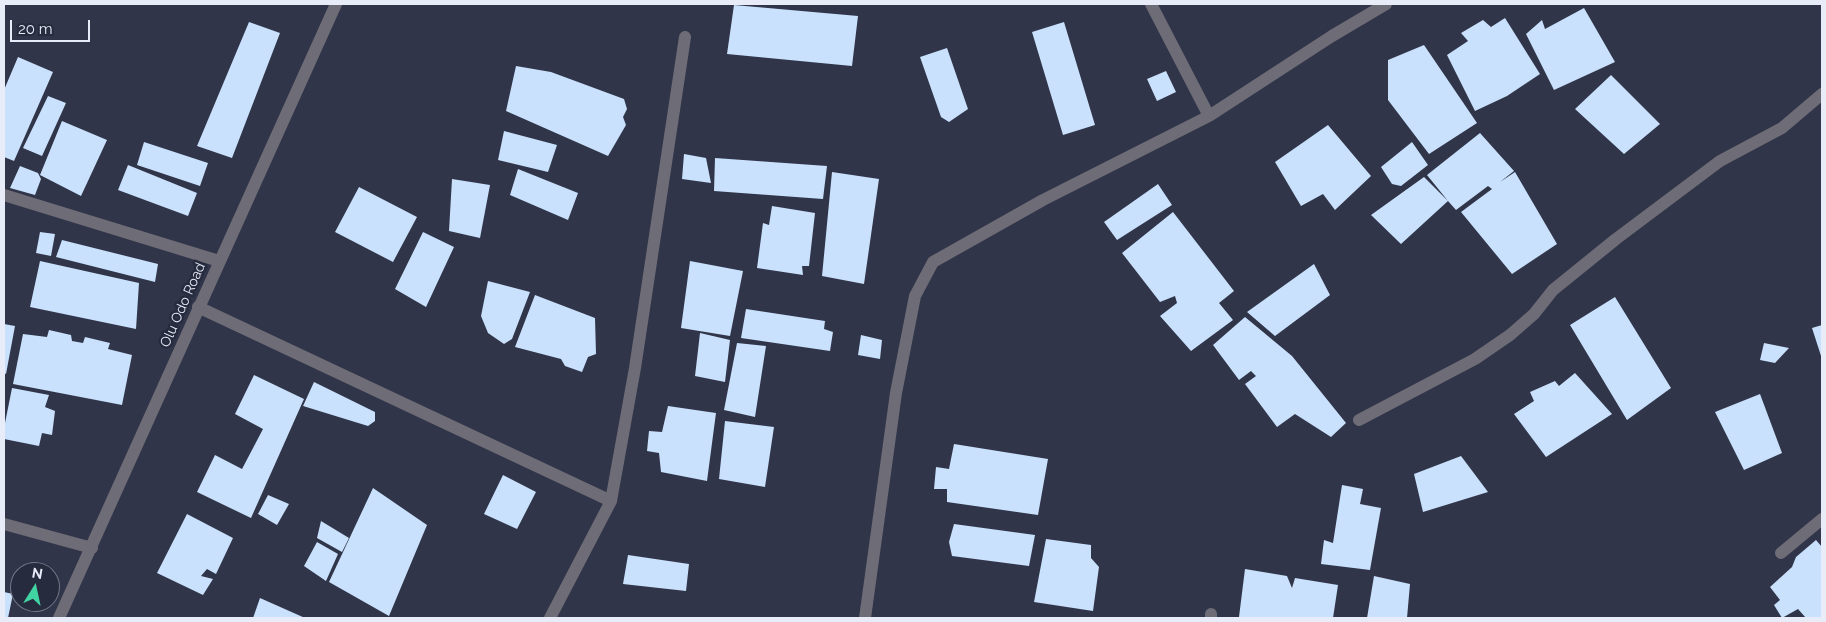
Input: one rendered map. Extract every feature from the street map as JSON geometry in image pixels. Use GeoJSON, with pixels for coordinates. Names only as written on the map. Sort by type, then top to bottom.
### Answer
{"type":"FeatureCollection","features":[{"type":"Feature","properties":{"kind":"street"},"geometry":{"type":"LineString","coordinates":[[1151,4],[1209,116]]}},
{"type":"Feature","properties":{"kind":"street"},"geometry":{"type":"LineString","coordinates":[[865,618],[898,384],[915,296],[933,262],[1043,200],[1209,116],[1332,36],[1386,4]]}},
{"type":"Feature","properties":{"kind":"street","name":"Olu Odo Road"},"geometry":{"type":"LineString","coordinates":[[59,618],[92,548],[332,5]]}},
{"type":"Feature","properties":{"kind":"street"},"geometry":{"type":"LineString","coordinates":[[550,618],[611,501],[635,368],[685,38]]}},
{"type":"Feature","properties":{"kind":"street"},"geometry":{"type":"LineString","coordinates":[[1359,420],[1476,359],[1510,335],[1534,314],[1553,290],[1616,239],[1720,161],[1782,128],[1822,94]]}},
{"type":"Feature","properties":{"kind":"street"},"geometry":{"type":"LineString","coordinates":[[4,195],[219,261]]}},
{"type":"Feature","properties":{"kind":"street"},"geometry":{"type":"LineString","coordinates":[[198,307],[611,501]]}},
{"type":"Feature","properties":{"kind":"street"},"geometry":{"type":"LineString","coordinates":[[1781,552],[1822,519]]}},
{"type":"Feature","properties":{"kind":"street"},"geometry":{"type":"LineString","coordinates":[[4,524],[92,548]]}},
{"type":"Feature","properties":{"kind":"building"},"geometry":{"type":"Polygon","coordinates":[[[734,5],[858,16],[852,66],[727,54],[734,5]]]}},
{"type":"Feature","properties":{"kind":"building"},"geometry":{"type":"Polygon","coordinates":[[[1584,8],[1615,62],[1554,90],[1526,34],[1542,20],[1545,29],[1584,8]]]}},
{"type":"Feature","properties":{"kind":"building"},"geometry":{"type":"Polygon","coordinates":[[[1505,18],[1540,74],[1507,96],[1475,111],[1447,55],[1468,41],[1461,33],[1483,20],[1491,27],[1505,18]]]}},
{"type":"Feature","properties":{"kind":"building"},"geometry":{"type":"Polygon","coordinates":[[[249,22],[280,33],[232,158],[197,146],[249,22]]]}},
{"type":"Feature","properties":{"kind":"building"},"geometry":{"type":"Polygon","coordinates":[[[1064,22],[1095,125],[1063,135],[1032,32],[1064,22]]]}},
{"type":"Feature","properties":{"kind":"building"},"geometry":{"type":"Polygon","coordinates":[[[1424,45],[1477,123],[1429,154],[1388,100],[1388,60],[1424,45]]]}},
{"type":"Feature","properties":{"kind":"building"},"geometry":{"type":"Polygon","coordinates":[[[947,48],[968,109],[949,122],[941,117],[920,57],[947,48]]]}},
{"type":"Feature","properties":{"kind":"building"},"geometry":{"type":"Polygon","coordinates":[[[18,57],[53,72],[14,161],[4,157],[4,90],[18,57]]]}},
{"type":"Feature","properties":{"kind":"building"},"geometry":{"type":"Polygon","coordinates":[[[516,66],[551,72],[624,99],[627,109],[623,117],[626,125],[608,156],[506,111],[516,66]]]}},
{"type":"Feature","properties":{"kind":"building"},"geometry":{"type":"Polygon","coordinates":[[[1166,71],[1176,92],[1157,101],[1147,79],[1166,71]]]}},
{"type":"Feature","properties":{"kind":"building"},"geometry":{"type":"Polygon","coordinates":[[[1611,75],[1660,124],[1624,154],[1575,109],[1611,75]]]}},
{"type":"Feature","properties":{"kind":"building"},"geometry":{"type":"Polygon","coordinates":[[[48,96],[66,103],[42,156],[23,148],[48,96]]]}},
{"type":"Feature","properties":{"kind":"building"},"geometry":{"type":"Polygon","coordinates":[[[62,121],[107,140],[81,196],[40,175],[62,121]]]}},
{"type":"Feature","properties":{"kind":"building"},"geometry":{"type":"Polygon","coordinates":[[[1328,125],[1371,176],[1335,210],[1323,194],[1301,206],[1275,162],[1328,125]]]}},
{"type":"Feature","properties":{"kind":"building"},"geometry":{"type":"Polygon","coordinates":[[[504,131],[557,145],[548,172],[498,160],[504,131]]]}},
{"type":"Feature","properties":{"kind":"building"},"geometry":{"type":"Polygon","coordinates":[[[1480,133],[1514,171],[1500,182],[1515,172],[1557,244],[1512,274],[1461,212],[1492,189],[1488,186],[1456,210],[1427,175],[1480,133]]]}},
{"type":"Feature","properties":{"kind":"building"},"geometry":{"type":"Polygon","coordinates":[[[144,142],[208,163],[200,186],[137,165],[144,142]]]}},
{"type":"Feature","properties":{"kind":"building"},"geometry":{"type":"Polygon","coordinates":[[[1412,142],[1428,165],[1401,186],[1392,184],[1381,167],[1412,142]]]}},
{"type":"Feature","properties":{"kind":"building"},"geometry":{"type":"Polygon","coordinates":[[[684,154],[706,158],[711,183],[682,179],[684,154]]]}},
{"type":"Feature","properties":{"kind":"building"},"geometry":{"type":"Polygon","coordinates":[[[715,158],[827,166],[823,199],[714,191],[715,158]]]}},
{"type":"Feature","properties":{"kind":"building"},"geometry":{"type":"Polygon","coordinates":[[[128,165],[197,193],[188,216],[118,190],[128,165]]]}},
{"type":"Feature","properties":{"kind":"building"},"geometry":{"type":"Polygon","coordinates":[[[20,166],[38,173],[41,179],[35,195],[10,188],[20,166]]]}},
{"type":"Feature","properties":{"kind":"building"},"geometry":{"type":"Polygon","coordinates":[[[518,169],[578,193],[568,220],[510,195],[518,169]]]}},
{"type":"Feature","properties":{"kind":"building"},"geometry":{"type":"Polygon","coordinates":[[[832,172],[879,179],[864,284],[822,276],[832,172]]]}},
{"type":"Feature","properties":{"kind":"building"},"geometry":{"type":"Polygon","coordinates":[[[1424,177],[1448,201],[1401,244],[1371,215],[1424,177]]]}},
{"type":"Feature","properties":{"kind":"building"},"geometry":{"type":"Polygon","coordinates":[[[452,179],[490,185],[480,238],[449,231],[452,179]]]}},
{"type":"Feature","properties":{"kind":"building"},"geometry":{"type":"Polygon","coordinates":[[[1158,184],[1172,205],[1117,240],[1104,222],[1158,184]]]}},
{"type":"Feature","properties":{"kind":"building"},"geometry":{"type":"Polygon","coordinates":[[[359,187],[417,217],[393,262],[335,232],[359,187]]]}},
{"type":"Feature","properties":{"kind":"building"},"geometry":{"type":"Polygon","coordinates":[[[772,206],[815,213],[809,266],[802,266],[803,275],[757,268],[763,223],[769,225],[772,206]]]}},
{"type":"Feature","properties":{"kind":"building"},"geometry":{"type":"Polygon","coordinates":[[[1173,212],[1234,291],[1219,303],[1233,320],[1191,351],[1160,316],[1177,303],[1175,296],[1160,302],[1122,253],[1173,212]]]}},
{"type":"Feature","properties":{"kind":"building"},"geometry":{"type":"Polygon","coordinates":[[[40,232],[55,234],[51,256],[36,253],[40,232]]]}},
{"type":"Feature","properties":{"kind":"building"},"geometry":{"type":"Polygon","coordinates":[[[423,232],[454,247],[426,307],[395,289],[423,232]]]}},
{"type":"Feature","properties":{"kind":"building"},"geometry":{"type":"Polygon","coordinates":[[[62,240],[158,264],[155,282],[56,257],[62,240]]]}},
{"type":"Feature","properties":{"kind":"building"},"geometry":{"type":"Polygon","coordinates":[[[40,261],[139,283],[136,329],[30,307],[40,261]]]}},
{"type":"Feature","properties":{"kind":"building"},"geometry":{"type":"Polygon","coordinates":[[[690,261],[743,271],[730,336],[681,328],[690,261]]]}},
{"type":"Feature","properties":{"kind":"building"},"geometry":{"type":"Polygon","coordinates":[[[1314,264],[1330,295],[1275,336],[1247,312],[1314,264]]]}},
{"type":"Feature","properties":{"kind":"building"},"geometry":{"type":"Polygon","coordinates":[[[488,281],[530,292],[512,339],[504,344],[488,333],[481,316],[488,281]]]}},
{"type":"Feature","properties":{"kind":"building"},"geometry":{"type":"Polygon","coordinates":[[[535,295],[595,318],[596,354],[588,357],[582,372],[565,366],[561,359],[515,347],[535,295]]]}},
{"type":"Feature","properties":{"kind":"building"},"geometry":{"type":"Polygon","coordinates":[[[1615,297],[1671,388],[1627,420],[1570,325],[1615,297]]]}},
{"type":"Feature","properties":{"kind":"building"},"geometry":{"type":"Polygon","coordinates":[[[746,309],[825,321],[824,329],[833,332],[830,351],[741,338],[746,309]]]}},
{"type":"Feature","properties":{"kind":"building"},"geometry":{"type":"Polygon","coordinates":[[[1245,317],[1292,356],[1346,423],[1331,437],[1295,414],[1277,427],[1245,384],[1256,376],[1251,371],[1239,380],[1213,345],[1245,317]]]}},
{"type":"Feature","properties":{"kind":"building"},"geometry":{"type":"Polygon","coordinates":[[[4,324],[15,326],[6,374],[4,373],[4,324]]]}},
{"type":"Feature","properties":{"kind":"building"},"geometry":{"type":"Polygon","coordinates":[[[1822,325],[1822,359],[1812,328],[1822,325]]]}},
{"type":"Feature","properties":{"kind":"building"},"geometry":{"type":"Polygon","coordinates":[[[49,330],[71,335],[72,341],[83,343],[85,337],[110,343],[108,349],[132,355],[122,405],[13,384],[23,334],[47,337],[49,330]]]}},
{"type":"Feature","properties":{"kind":"building"},"geometry":{"type":"Polygon","coordinates":[[[700,333],[730,340],[725,382],[695,376],[700,333]]]}},
{"type":"Feature","properties":{"kind":"building"},"geometry":{"type":"Polygon","coordinates":[[[861,335],[882,340],[880,359],[858,355],[861,335]]]}},
{"type":"Feature","properties":{"kind":"building"},"geometry":{"type":"Polygon","coordinates":[[[737,343],[766,346],[755,417],[724,410],[737,343]]]}},
{"type":"Feature","properties":{"kind":"building"},"geometry":{"type":"Polygon","coordinates":[[[1764,343],[1789,348],[1775,363],[1760,360],[1764,343]]]}},
{"type":"Feature","properties":{"kind":"building"},"geometry":{"type":"Polygon","coordinates":[[[1575,373],[1612,414],[1546,457],[1514,414],[1534,401],[1530,392],[1555,381],[1559,386],[1575,373]]]}},
{"type":"Feature","properties":{"kind":"building"},"geometry":{"type":"Polygon","coordinates":[[[254,375],[304,399],[251,518],[197,492],[215,455],[242,469],[263,429],[235,414],[254,375]]]}},
{"type":"Feature","properties":{"kind":"building"},"geometry":{"type":"Polygon","coordinates":[[[314,382],[375,412],[375,421],[368,426],[303,406],[314,382]]]}},
{"type":"Feature","properties":{"kind":"building"},"geometry":{"type":"Polygon","coordinates":[[[12,388],[49,395],[45,407],[55,411],[52,435],[42,433],[39,446],[4,439],[4,428],[12,388]]]}},
{"type":"Feature","properties":{"kind":"building"},"geometry":{"type":"Polygon","coordinates":[[[1760,394],[1782,453],[1744,470],[1715,412],[1760,394]]]}},
{"type":"Feature","properties":{"kind":"building"},"geometry":{"type":"Polygon","coordinates":[[[668,406],[716,413],[707,481],[661,472],[659,453],[647,451],[649,431],[662,432],[668,406]]]}},
{"type":"Feature","properties":{"kind":"building"},"geometry":{"type":"Polygon","coordinates":[[[725,421],[774,427],[765,487],[719,479],[725,421]]]}},
{"type":"Feature","properties":{"kind":"building"},"geometry":{"type":"Polygon","coordinates":[[[954,444],[1048,459],[1038,515],[947,502],[947,489],[934,489],[936,467],[949,469],[954,444]]]}},
{"type":"Feature","properties":{"kind":"building"},"geometry":{"type":"Polygon","coordinates":[[[1461,456],[1488,492],[1423,512],[1414,474],[1461,456]]]}},
{"type":"Feature","properties":{"kind":"building"},"geometry":{"type":"Polygon","coordinates":[[[503,475],[536,492],[517,529],[484,514],[503,475]]]}},
{"type":"Feature","properties":{"kind":"building"},"geometry":{"type":"Polygon","coordinates":[[[1342,485],[1363,489],[1360,504],[1381,508],[1370,570],[1321,564],[1324,540],[1333,543],[1342,485]]]}},
{"type":"Feature","properties":{"kind":"building"},"geometry":{"type":"Polygon","coordinates":[[[373,488],[427,525],[389,616],[329,582],[373,488]]]}},
{"type":"Feature","properties":{"kind":"building"},"geometry":{"type":"Polygon","coordinates":[[[268,495],[289,504],[277,525],[258,514],[268,495]]]}},
{"type":"Feature","properties":{"kind":"building"},"geometry":{"type":"Polygon","coordinates":[[[187,514],[233,538],[216,574],[207,569],[201,576],[213,579],[203,595],[157,573],[187,514]]]}},
{"type":"Feature","properties":{"kind":"building"},"geometry":{"type":"Polygon","coordinates":[[[321,521],[349,538],[342,552],[317,538],[321,521]]]}},
{"type":"Feature","properties":{"kind":"building"},"geometry":{"type":"Polygon","coordinates":[[[954,524],[1035,535],[1029,566],[952,556],[949,542],[954,524]]]}},
{"type":"Feature","properties":{"kind":"building"},"geometry":{"type":"Polygon","coordinates":[[[1046,539],[1091,545],[1091,558],[1099,567],[1093,611],[1034,602],[1046,539]]]}},
{"type":"Feature","properties":{"kind":"building"},"geometry":{"type":"Polygon","coordinates":[[[1816,540],[1822,547],[1822,618],[1806,618],[1798,609],[1782,618],[1774,605],[1780,600],[1770,587],[1792,567],[1796,557],[1816,540]]]}},
{"type":"Feature","properties":{"kind":"building"},"geometry":{"type":"Polygon","coordinates":[[[317,542],[338,554],[326,581],[304,566],[317,542]]]}},
{"type":"Feature","properties":{"kind":"building"},"geometry":{"type":"Polygon","coordinates":[[[628,555],[689,564],[686,591],[623,584],[628,555]]]}},
{"type":"Feature","properties":{"kind":"building"},"geometry":{"type":"Polygon","coordinates":[[[1245,569],[1287,576],[1292,588],[1295,578],[1338,585],[1333,618],[1239,617],[1245,569]]]}},
{"type":"Feature","properties":{"kind":"building"},"geometry":{"type":"Polygon","coordinates":[[[1374,576],[1410,584],[1407,618],[1367,618],[1374,576]]]}},
{"type":"Feature","properties":{"kind":"building"},"geometry":{"type":"Polygon","coordinates":[[[4,592],[10,593],[10,608],[8,618],[4,618],[4,592]]]}},
{"type":"Feature","properties":{"kind":"building"},"geometry":{"type":"Polygon","coordinates":[[[260,598],[305,618],[253,618],[260,598]]]}}]}
